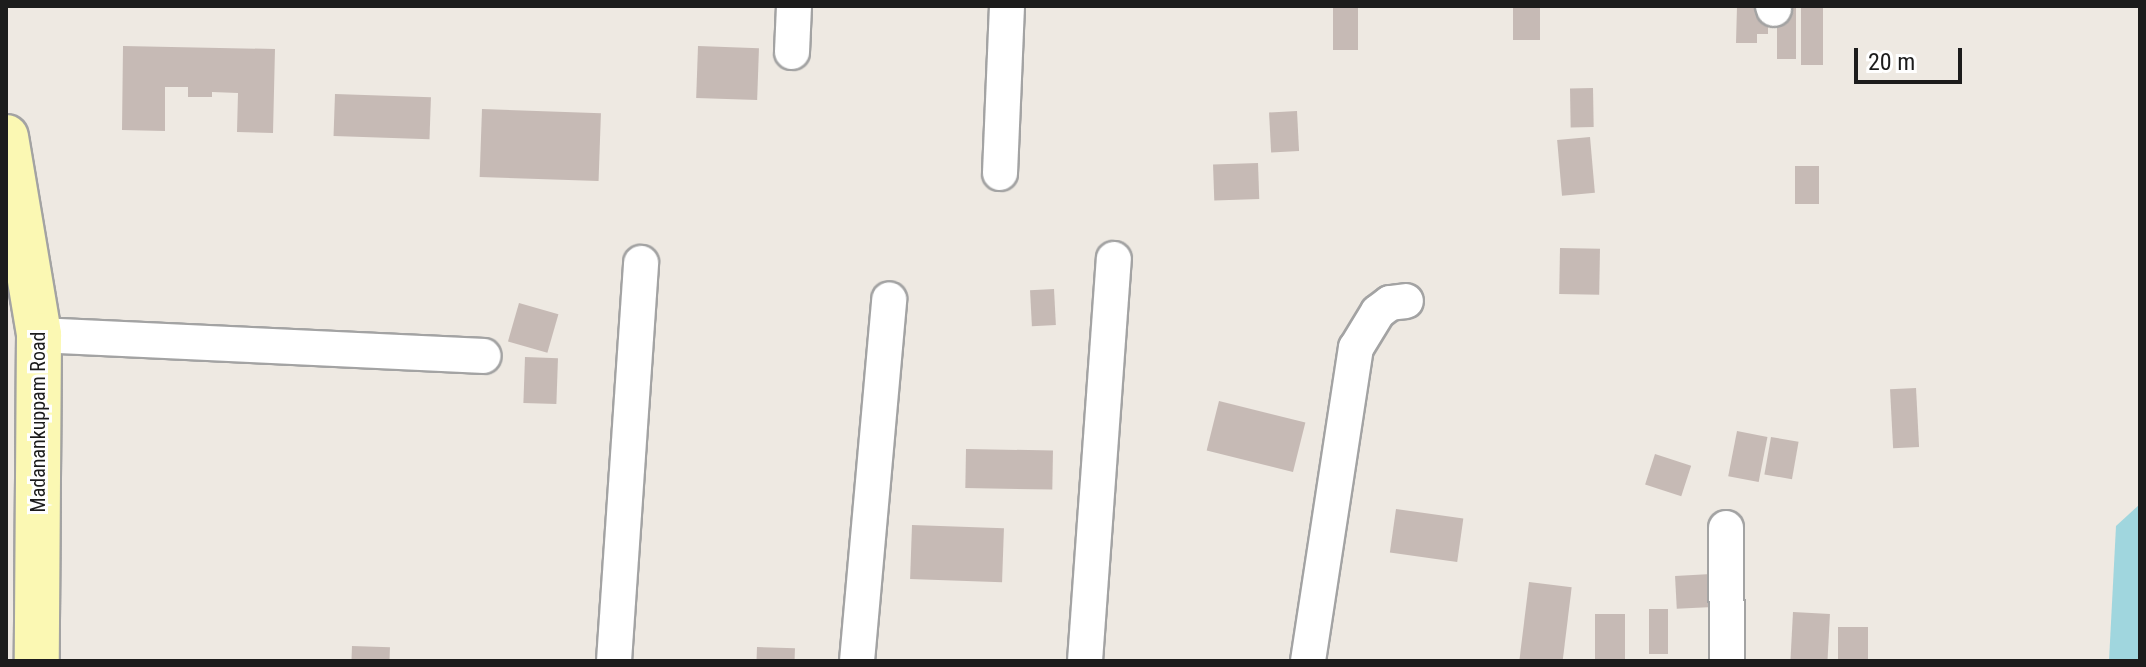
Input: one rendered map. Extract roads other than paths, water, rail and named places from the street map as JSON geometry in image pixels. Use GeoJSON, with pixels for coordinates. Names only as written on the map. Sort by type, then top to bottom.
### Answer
{"type":"FeatureCollection","features":[{"type":"Feature","properties":{"kind":"main road","name":"Madanankuppam Road"},"geometry":{"type":"LineString","coordinates":[[6,137],[39,335],[37,661]]}},
{"type":"Feature","properties":{"kind":"street"},"geometry":{"type":"LineString","coordinates":[[792,52],[794,6]]}},
{"type":"Feature","properties":{"kind":"street"},"geometry":{"type":"LineString","coordinates":[[1000,173],[1007,6]]}},
{"type":"Feature","properties":{"kind":"street"},"geometry":{"type":"LineString","coordinates":[[1085,661],[1114,259]]}},
{"type":"Feature","properties":{"kind":"street"},"geometry":{"type":"LineString","coordinates":[[614,661],[641,263]]}},
{"type":"Feature","properties":{"kind":"street"},"geometry":{"type":"LineString","coordinates":[[857,661],[889,299]]}},
{"type":"Feature","properties":{"kind":"street"},"geometry":{"type":"LineString","coordinates":[[1308,661],[1356,348],[1378,312],[1390,303],[1406,301]]}},
{"type":"Feature","properties":{"kind":"street"},"geometry":{"type":"LineString","coordinates":[[39,335],[484,356]]}},
{"type":"Feature","properties":{"kind":"street"},"geometry":{"type":"LineString","coordinates":[[1726,528],[1727,661]]}},
{"type":"Feature","properties":{"kind":"water"},"geometry":{"type":"Polygon","coordinates":[[[2140,504],[2140,661],[2109,661],[2116,526],[2140,504]]]}}]}
